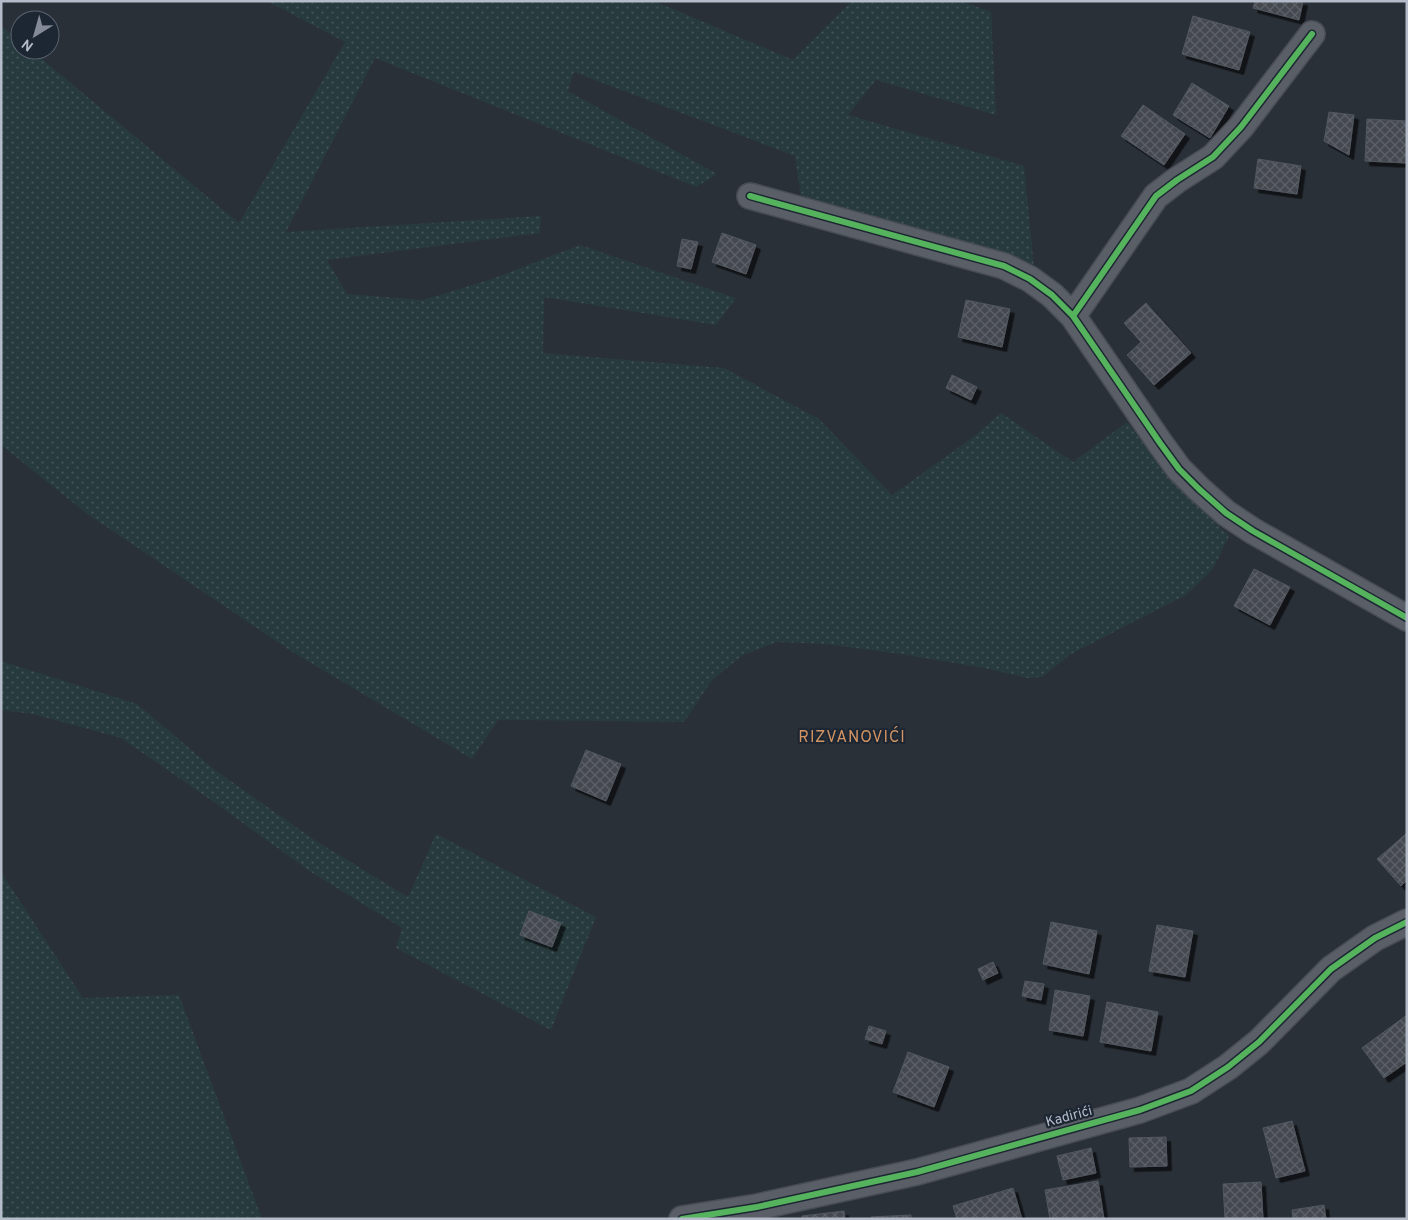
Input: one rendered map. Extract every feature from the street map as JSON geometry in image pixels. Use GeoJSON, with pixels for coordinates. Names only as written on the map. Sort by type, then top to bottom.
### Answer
{"type":"FeatureCollection","features":[{"type":"Feature","properties":{"kind":"street"},"geometry":{"type":"LineString","coordinates":[[1073,316],[1156,196],[1213,157],[1241,127],[1312,34]]}},
{"type":"Feature","properties":{"kind":"street"},"geometry":{"type":"LineString","coordinates":[[750,196],[1004,266],[1030,279],[1052,295],[1073,316],[1160,443],[1179,468],[1199,489],[1226,513],[1253,531],[1407,618]]}},
{"type":"Feature","properties":{"kind":"street","name":"Kadirići"},"geometry":{"type":"LineString","coordinates":[[682,1219],[757,1207],[917,1172],[1140,1110],[1191,1091],[1228,1067],[1259,1042],[1331,969],[1376,938],[1407,922]]}},
{"type":"Feature","properties":{"kind":"green space"},"geometry":{"type":"Polygon","coordinates":[[[267,1],[654,1],[793,60],[852,1],[961,1],[991,12],[996,115],[876,80],[848,115],[1024,166],[1034,268],[802,205],[795,156],[574,72],[568,91],[717,174],[696,187],[375,58],[286,232],[541,216],[540,233],[327,260],[347,294],[423,300],[492,279],[580,245],[736,298],[716,325],[544,297],[543,353],[724,368],[819,419],[892,495],[972,438],[1001,413],[1073,462],[1127,422],[1172,481],[1229,536],[1213,569],[1186,595],[1071,654],[1042,677],[1028,678],[984,668],[901,654],[826,644],[777,642],[743,655],[712,680],[684,722],[498,720],[472,759],[291,651],[86,513],[1,445],[1,26],[10,33],[10,60],[43,60],[239,223],[345,42],[267,1]]]}},
{"type":"Feature","properties":{"kind":"green space"},"geometry":{"type":"Polygon","coordinates":[[[1,661],[137,704],[215,770],[316,841],[408,897],[436,834],[596,917],[551,1030],[396,948],[402,928],[311,872],[121,738],[33,714],[1,710],[1,661]]]}},
{"type":"Feature","properties":{"kind":"green space"},"geometry":{"type":"Polygon","coordinates":[[[1,872],[83,998],[179,995],[262,1219],[1,1219],[1,872]]]}},
{"type":"Feature","properties":{"kind":"building"},"geometry":{"type":"Polygon","coordinates":[[[1255,1],[1303,1],[1299,20],[1253,8],[1255,1]]]}},
{"type":"Feature","properties":{"kind":"building"},"geometry":{"type":"Polygon","coordinates":[[[1193,16],[1250,32],[1239,70],[1182,54],[1193,16]]]}},
{"type":"Feature","properties":{"kind":"building"},"geometry":{"type":"Polygon","coordinates":[[[1192,83],[1229,106],[1210,138],[1173,115],[1192,83]]]}},
{"type":"Feature","properties":{"kind":"building"},"geometry":{"type":"Polygon","coordinates":[[[1143,105],[1185,134],[1164,165],[1121,136],[1143,105]]]}},
{"type":"Feature","properties":{"kind":"building"},"geometry":{"type":"Polygon","coordinates":[[[1329,112],[1354,115],[1349,155],[1324,141],[1329,112]]]}},
{"type":"Feature","properties":{"kind":"building"},"geometry":{"type":"Polygon","coordinates":[[[1367,119],[1407,121],[1407,163],[1365,161],[1367,119]]]}},
{"type":"Feature","properties":{"kind":"building"},"geometry":{"type":"Polygon","coordinates":[[[1258,159],[1301,166],[1297,194],[1254,188],[1258,159]]]}},
{"type":"Feature","properties":{"kind":"building"},"geometry":{"type":"Polygon","coordinates":[[[722,233],[756,245],[746,274],[712,262],[722,233]]]}},
{"type":"Feature","properties":{"kind":"building"},"geometry":{"type":"Polygon","coordinates":[[[682,239],[698,242],[691,269],[677,266],[682,239]]]}},
{"type":"Feature","properties":{"kind":"building"},"geometry":{"type":"Polygon","coordinates":[[[966,300],[1010,309],[1002,347],[958,337],[966,300]]]}},
{"type":"Feature","properties":{"kind":"building"},"geometry":{"type":"Polygon","coordinates":[[[1146,303],[1191,353],[1154,385],[1127,355],[1141,342],[1124,323],[1146,303]]]}},
{"type":"Feature","properties":{"kind":"building"},"geometry":{"type":"Polygon","coordinates":[[[952,375],[977,387],[971,400],[946,388],[952,375]]]}},
{"type":"Feature","properties":{"kind":"building"},"geometry":{"type":"Polygon","coordinates":[[[1254,569],[1290,587],[1270,625],[1234,606],[1254,569]]]}},
{"type":"Feature","properties":{"kind":"building"},"geometry":{"type":"Polygon","coordinates":[[[586,750],[621,764],[606,801],[571,786],[586,750]]]}},
{"type":"Feature","properties":{"kind":"building"},"geometry":{"type":"Polygon","coordinates":[[[1407,833],[1407,880],[1401,886],[1377,859],[1407,833]]]}},
{"type":"Feature","properties":{"kind":"building"},"geometry":{"type":"Polygon","coordinates":[[[529,911],[561,923],[552,947],[520,935],[529,911]]]}},
{"type":"Feature","properties":{"kind":"building"},"geometry":{"type":"Polygon","coordinates":[[[1051,922],[1097,931],[1089,974],[1043,964],[1051,922]]]}},
{"type":"Feature","properties":{"kind":"building"},"geometry":{"type":"Polygon","coordinates":[[[1157,925],[1193,931],[1185,977],[1149,971],[1157,925]]]}},
{"type":"Feature","properties":{"kind":"building"},"geometry":{"type":"Polygon","coordinates":[[[993,962],[998,973],[983,980],[978,969],[993,962]]]}},
{"type":"Feature","properties":{"kind":"building"},"geometry":{"type":"Polygon","coordinates":[[[1025,981],[1044,984],[1041,1000],[1022,996],[1025,981]]]}},
{"type":"Feature","properties":{"kind":"building"},"geometry":{"type":"Polygon","coordinates":[[[1055,990],[1090,996],[1083,1036],[1049,1030],[1055,990]]]}},
{"type":"Feature","properties":{"kind":"building"},"geometry":{"type":"Polygon","coordinates":[[[1107,1002],[1158,1012],[1151,1051],[1100,1042],[1107,1002]]]}},
{"type":"Feature","properties":{"kind":"building"},"geometry":{"type":"Polygon","coordinates":[[[1407,1015],[1407,1062],[1384,1078],[1362,1048],[1407,1015]]]}},
{"type":"Feature","properties":{"kind":"building"},"geometry":{"type":"Polygon","coordinates":[[[869,1026],[886,1031],[882,1044],[865,1039],[869,1026]]]}},
{"type":"Feature","properties":{"kind":"building"},"geometry":{"type":"Polygon","coordinates":[[[908,1052],[949,1067],[934,1107],[893,1092],[908,1052]]]}},
{"type":"Feature","properties":{"kind":"building"},"geometry":{"type":"Polygon","coordinates":[[[1292,1121],[1305,1171],[1276,1178],[1263,1128],[1292,1121]]]}},
{"type":"Feature","properties":{"kind":"building"},"geometry":{"type":"Polygon","coordinates":[[[1166,1137],[1167,1166],[1130,1167],[1129,1138],[1166,1137]]]}},
{"type":"Feature","properties":{"kind":"building"},"geometry":{"type":"Polygon","coordinates":[[[1091,1148],[1096,1173],[1063,1180],[1057,1156],[1091,1148]]]}},
{"type":"Feature","properties":{"kind":"building"},"geometry":{"type":"Polygon","coordinates":[[[1098,1181],[1104,1219],[1050,1219],[1045,1190],[1098,1181]]]}},
{"type":"Feature","properties":{"kind":"building"},"geometry":{"type":"Polygon","coordinates":[[[1261,1182],[1263,1219],[1225,1219],[1223,1184],[1261,1182]]]}},
{"type":"Feature","properties":{"kind":"building"},"geometry":{"type":"Polygon","coordinates":[[[1013,1188],[1022,1219],[957,1219],[953,1206],[1013,1188]]]}},
{"type":"Feature","properties":{"kind":"building"},"geometry":{"type":"Polygon","coordinates":[[[1324,1205],[1326,1219],[1293,1219],[1292,1210],[1324,1205]]]}},
{"type":"Feature","properties":{"kind":"building"},"geometry":{"type":"Polygon","coordinates":[[[844,1211],[845,1219],[802,1219],[802,1216],[844,1211]]]}},
{"type":"Feature","properties":{"kind":"building"},"geometry":{"type":"Polygon","coordinates":[[[911,1215],[911,1219],[871,1219],[871,1217],[911,1215]]]}},
{"type":"Feature","properties":{"kind":"cycle path"},"geometry":{"type":"LineString","coordinates":[[1073,316],[1156,196],[1213,157],[1241,127],[1312,34]]}},
{"type":"Feature","properties":{"kind":"cycle path"},"geometry":{"type":"LineString","coordinates":[[750,196],[1004,266],[1030,279],[1052,295],[1073,316],[1160,443],[1179,469],[1199,489],[1226,513],[1253,531],[1407,618]]}},
{"type":"Feature","properties":{"kind":"cycle path"},"geometry":{"type":"LineString","coordinates":[[682,1219],[757,1207],[917,1172],[1140,1110],[1191,1091],[1228,1067],[1259,1042],[1331,969],[1375,938],[1407,922]]}},
{"type":"Feature","properties":{"kind":"district","name":"RIZVANOVIĆI"},"geometry":{"type":"Point","coordinates":[852,738]}}]}
